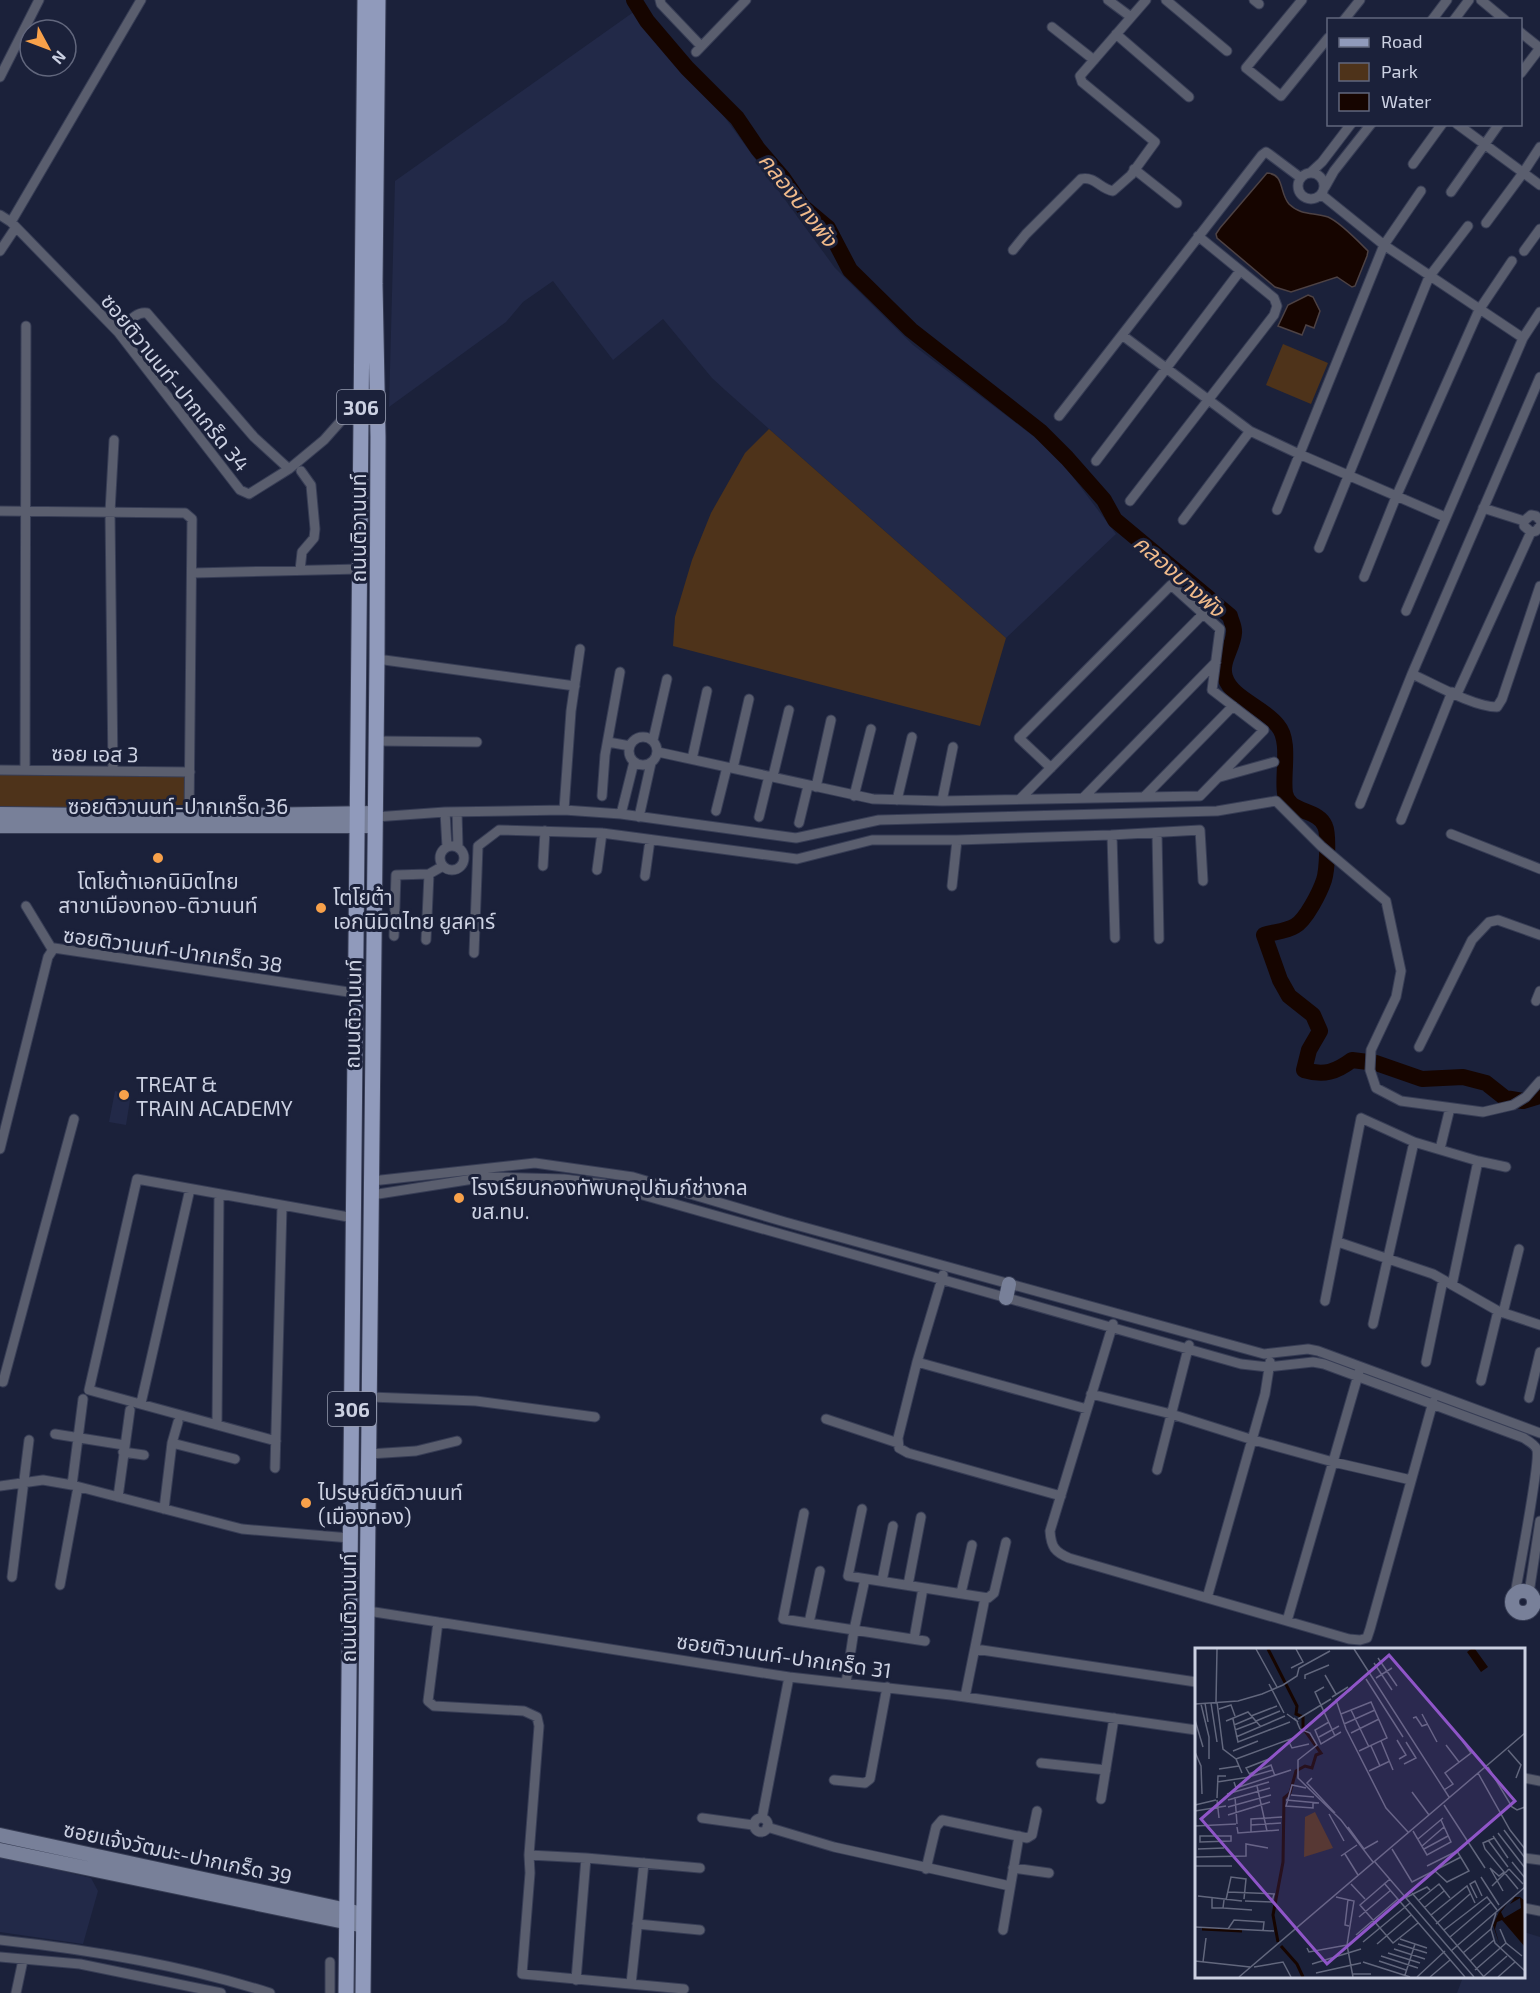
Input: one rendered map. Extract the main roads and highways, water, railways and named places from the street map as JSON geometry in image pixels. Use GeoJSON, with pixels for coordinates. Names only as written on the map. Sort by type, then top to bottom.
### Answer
{"type":"FeatureCollection","features":[{"type":"Feature","properties":{"kind":"main road","name":"ถนนติวานนท์"},"geometry":{"type":"LineString","coordinates":[[363,1993],[378,437],[369,276],[365,0]]}},
{"type":"Feature","properties":{"kind":"main road","name":"ถนนติวานนท์"},"geometry":{"type":"LineString","coordinates":[[346,1993],[361,407],[369,276],[378,0]]}},
{"type":"Feature","properties":{"kind":"main road","name":"ซอยติวานนท์-ปากเกร็ด 36"},"geometry":{"type":"LineString","coordinates":[[0,814],[189,821]]}},
{"type":"Feature","properties":{"kind":"main road","name":"ซอยติวานนท์-ปากเกร็ด 36"},"geometry":{"type":"LineString","coordinates":[[0,826],[375,819]]}},
{"type":"Feature","properties":{"kind":"main road"},"geometry":{"type":"LineString","coordinates":[[354,1198],[372,1192]]}},
{"type":"Feature","properties":{"kind":"main road"},"geometry":{"type":"LineString","coordinates":[[349,1610],[368,1611]]}},
{"type":"Feature","properties":{"kind":"main road","name":"ซอยแจ้งวัฒนะ-ปากเกร็ด 39"},"geometry":{"type":"LineString","coordinates":[[0,1834],[347,1916]]}},
{"type":"Feature","properties":{"kind":"main road","name":"ซอยแจ้งวัฒนะ-ปากเกร็ด 39"},"geometry":{"type":"LineString","coordinates":[[0,1850],[347,1916]]}},
{"type":"Feature","properties":{"kind":"main road"},"geometry":{"type":"LineString","coordinates":[[347,1916],[364,1921]]}},
{"type":"Feature","properties":{"kind":"water"},"geometry":{"type":"Polygon","coordinates":[[[1267,173],[1277,177],[1286,200],[1294,208],[1333,219],[1368,251],[1355,286],[1352,287],[1337,277],[1291,292],[1275,287],[1217,238],[1216,234],[1220,228],[1267,173]]]}},
{"type":"Feature","properties":{"kind":"water"},"geometry":{"type":"Polygon","coordinates":[[[1308,295],[1313,297],[1320,311],[1314,328],[1306,325],[1302,335],[1278,326],[1288,305],[1308,295]]]}},
{"type":"Feature","properties":{"kind":"waterway","name":"คลองบางพัง"},"geometry":{"type":"LineString","coordinates":[[634,0],[647,21],[687,68],[737,118],[803,207],[828,228],[850,270],[911,330],[1040,431],[1104,500],[1115,520],[1230,616],[1234,633],[1225,660],[1225,677],[1234,691],[1265,713],[1282,732],[1285,758],[1284,786],[1287,800],[1297,808],[1321,820],[1327,837],[1325,875],[1304,918],[1295,926],[1264,935],[1280,980],[1289,996],[1313,1015],[1320,1031],[1309,1050],[1304,1070],[1318,1073],[1330,1072],[1352,1060],[1376,1063],[1422,1079],[1463,1077],[1486,1083],[1505,1098],[1523,1101],[1540,1096]]}},
{"type":"Feature","properties":{"kind":"place","name":"โตโยต้าเอกนิมิตไทย สาขาเมืองทอง-ติวานนท์"},"geometry":{"type":"Point","coordinates":[158,858]}},
{"type":"Feature","properties":{"kind":"place","name":"โตโยต้า เอกนิมิตไทย ยูสคาร์"},"geometry":{"type":"Point","coordinates":[321,908]}},
{"type":"Feature","properties":{"kind":"place","name":"TREAT & TRAIN ACADEMY"},"geometry":{"type":"Point","coordinates":[124,1095]}},
{"type":"Feature","properties":{"kind":"place","name":"โรงเรียนกองทัพบกอุปถัมภ์ช่างกล ขส.ทบ."},"geometry":{"type":"Point","coordinates":[459,1198]}},
{"type":"Feature","properties":{"kind":"place","name":"ไปรษณีย์ติวานนท์ (เมืองทอง)"},"geometry":{"type":"Point","coordinates":[306,1503]}}]}
